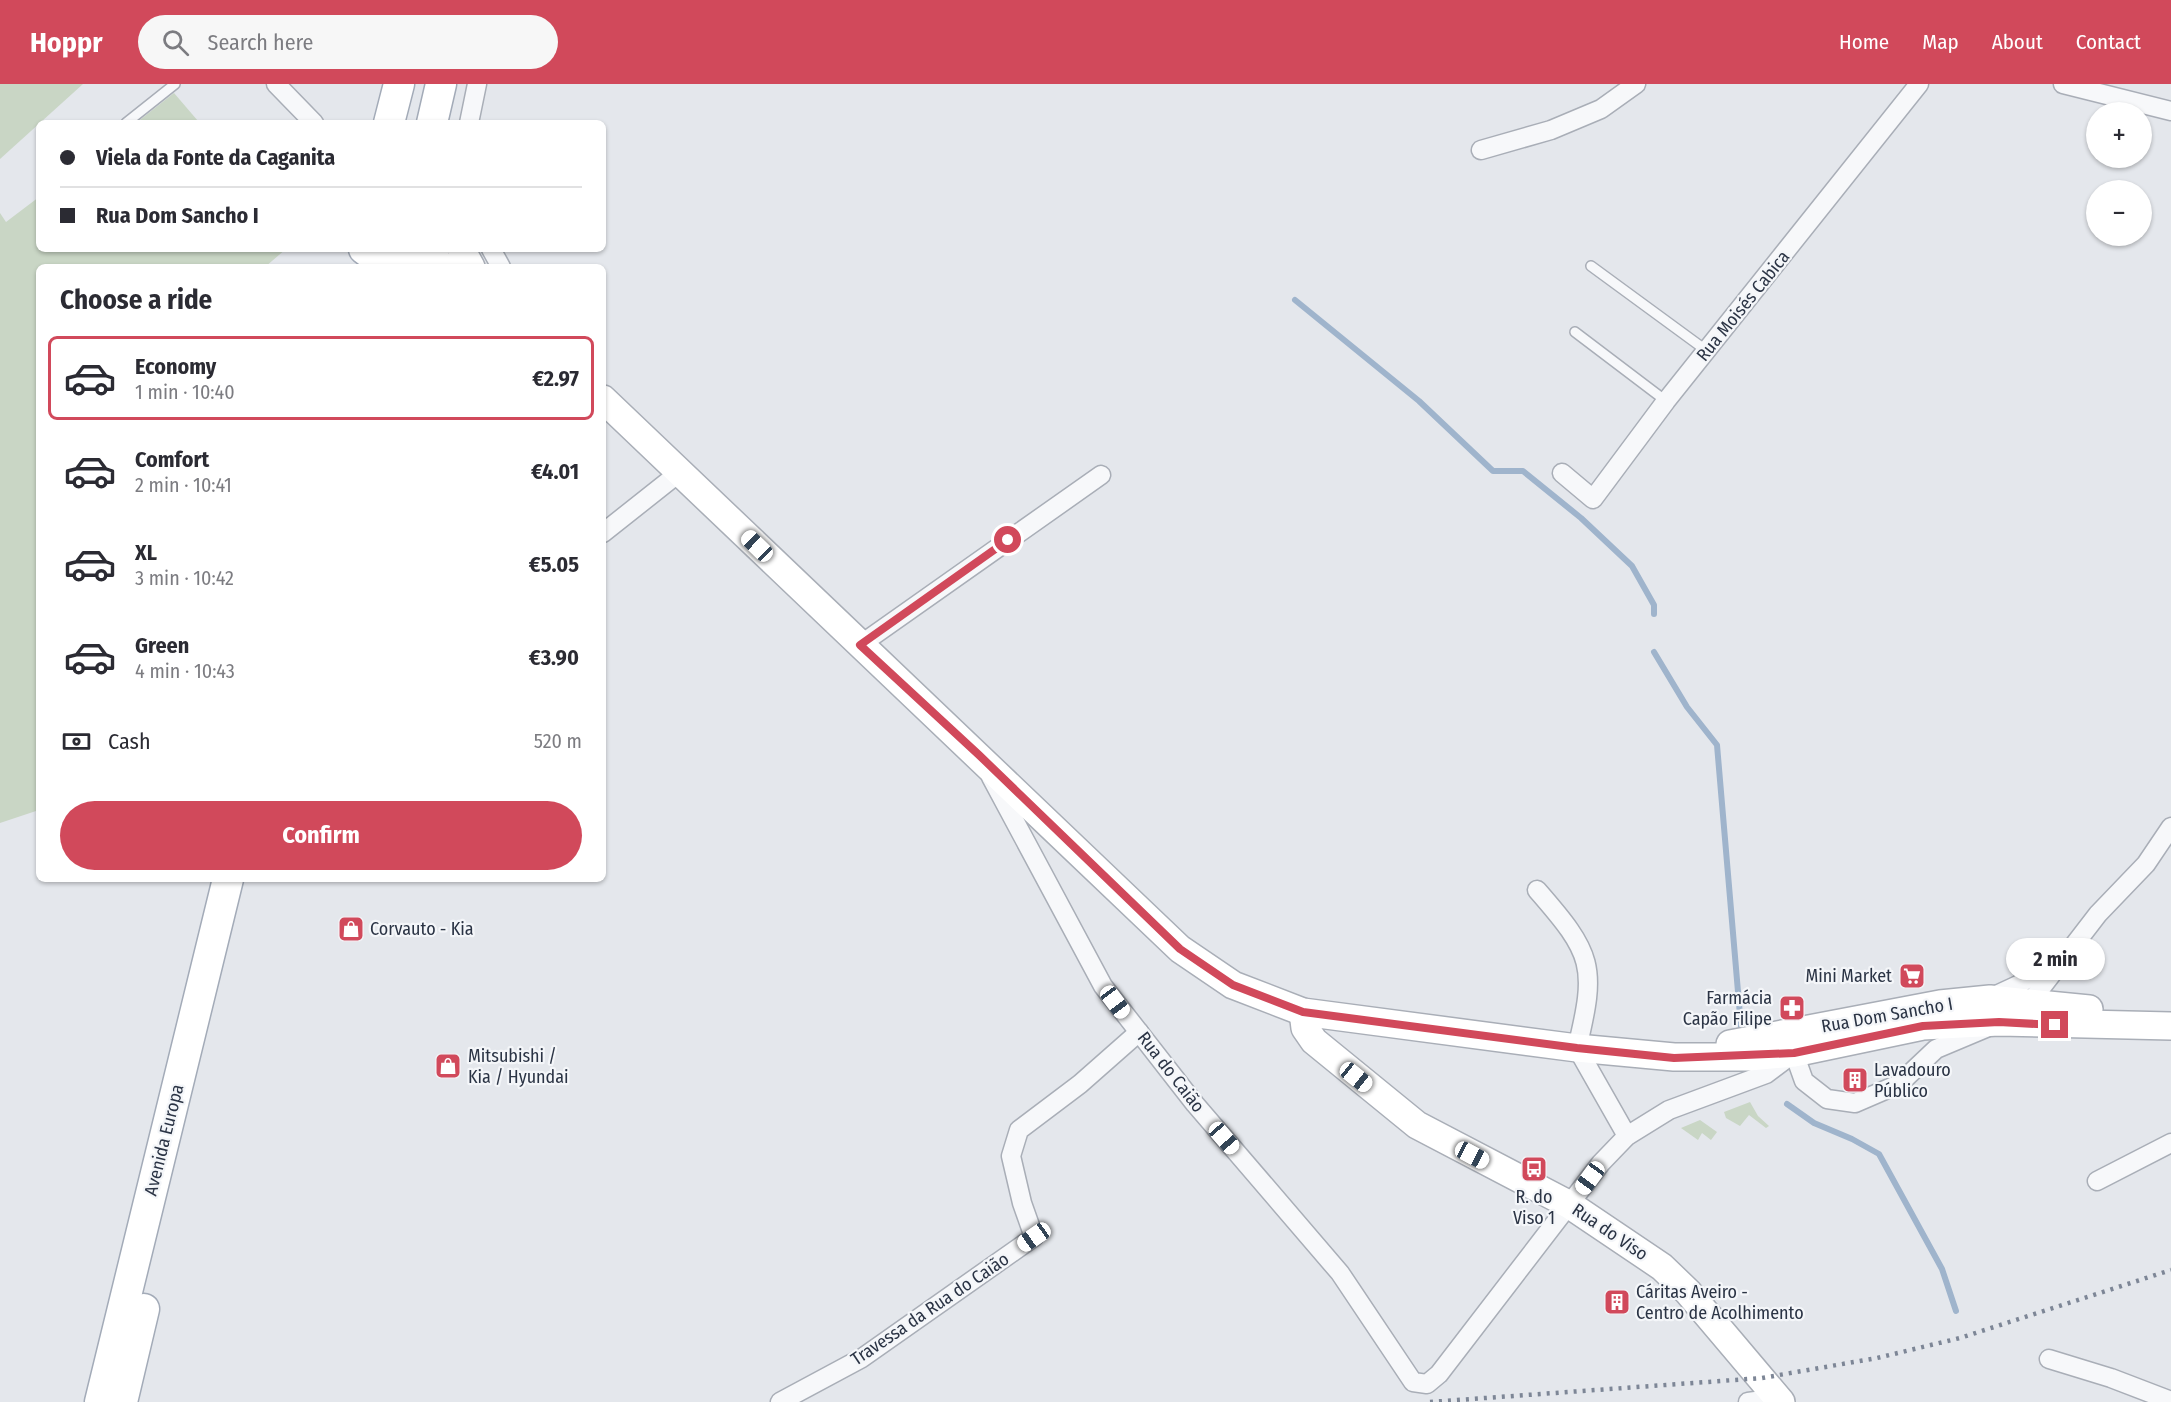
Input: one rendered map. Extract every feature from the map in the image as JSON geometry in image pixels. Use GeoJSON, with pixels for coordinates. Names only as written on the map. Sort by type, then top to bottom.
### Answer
{"type":"FeatureCollection","features":[{"type":"Feature","properties":{"kind":"main road"},"geometry":{"type":"LineString","coordinates":[[393,112],[417,84]]}},
{"type":"Feature","properties":{"kind":"main road"},"geometry":{"type":"LineString","coordinates":[[433,120],[441,84]]}},
{"type":"Feature","properties":{"kind":"main road"},"geometry":{"type":"LineString","coordinates":[[452,120],[460,84]]}},
{"type":"Feature","properties":{"kind":"main road"},"geometry":{"type":"LineString","coordinates":[[370,252],[384,259],[425,259]]}},
{"type":"Feature","properties":{"kind":"main road","name":"Rua Dom Sancho I"},"geometry":{"type":"LineString","coordinates":[[606,402],[1180,949],[1233,985],[1303,1012],[1577,1048],[1674,1058],[1794,1053],[2031,1001],[2056,1016]]}},
{"type":"Feature","properties":{"kind":"main road","name":"Avenida Europa"},"geometry":{"type":"LineString","coordinates":[[100,1402],[227,882]]}},
{"type":"Feature","properties":{"kind":"main road","name":"Avenida Europa"},"geometry":{"type":"LineString","coordinates":[[122,1402],[246,882]]}},
{"type":"Feature","properties":{"kind":"main road","name":"Rua Dom Sancho I"},"geometry":{"type":"LineString","coordinates":[[1674,1058],[1748,1040],[1940,1004],[2056,1016],[2125,1012],[2171,1024]]}},
{"type":"Feature","properties":{"kind":"main road","name":"Rua do Viso"},"geometry":{"type":"LineString","coordinates":[[1303,1012],[1305,1028],[1314,1041],[1409,1119],[1570,1205],[1662,1267],[1688,1292],[1780,1400]]}},
{"type":"Feature","properties":{"kind":"street"},"geometry":{"type":"LineString","coordinates":[[276,84],[310,118]]}},
{"type":"Feature","properties":{"kind":"street"},"geometry":{"type":"LineString","coordinates":[[470,120],[477,84]]}},
{"type":"Feature","properties":{"kind":"street"},"geometry":{"type":"LineString","coordinates":[[1480,150],[1561,126],[1601,109],[1636,84]]}},
{"type":"Feature","properties":{"kind":"street","name":"Rua Moisés Cabica"},"geometry":{"type":"LineString","coordinates":[[1562,473],[1593,499],[1666,402],[1920,84]]}},
{"type":"Feature","properties":{"kind":"street"},"geometry":{"type":"LineString","coordinates":[[2063,84],[2171,111]]}},
{"type":"Feature","properties":{"kind":"street"},"geometry":{"type":"LineString","coordinates":[[606,531],[680,472]]}},
{"type":"Feature","properties":{"kind":"street"},"geometry":{"type":"LineString","coordinates":[[860,645],[1101,475]]}},
{"type":"Feature","properties":{"kind":"street","name":"Rua do Caião"},"geometry":{"type":"LineString","coordinates":[[979,755],[1103,986],[1195,1104],[1340,1273],[1413,1382],[1426,1384],[1439,1374],[1570,1205]]}},
{"type":"Feature","properties":{"kind":"street"},"geometry":{"type":"LineString","coordinates":[[1570,1205],[1601,1163],[1627,1136],[1669,1110],[1766,1074],[1794,1053],[1803,1081],[1827,1099],[1855,1103],[1899,1084],[1936,1049],[1994,1010],[2018,985],[2046,972],[2071,951],[2098,914],[2146,864],[2171,828]]}},
{"type":"Feature","properties":{"kind":"street"},"geometry":{"type":"LineString","coordinates":[[1537,891],[1564,922],[1586,961],[1589,984],[1577,1048],[1627,1136]]}},
{"type":"Feature","properties":{"kind":"street"},"geometry":{"type":"LineString","coordinates":[[2031,1001],[2046,972]]}},
{"type":"Feature","properties":{"kind":"street"},"geometry":{"type":"LineString","coordinates":[[2046,972],[2056,1016]]}},
{"type":"Feature","properties":{"kind":"street","name":"Rua Dom Sancho I"},"geometry":{"type":"LineString","coordinates":[[1923,1026],[1992,1014],[2031,1001]]}},
{"type":"Feature","properties":{"kind":"street","name":"Travessa da Rua do Caião"},"geometry":{"type":"LineString","coordinates":[[780,1402],[862,1358],[1034,1237],[1022,1203],[1011,1156],[1019,1130],[1080,1084],[1139,1032]]}},
{"type":"Feature","properties":{"kind":"street"},"geometry":{"type":"LineString","coordinates":[[2097,1181],[2171,1143]]}},
{"type":"Feature","properties":{"kind":"street"},"geometry":{"type":"LineString","coordinates":[[2049,1359],[2111,1378],[2171,1401]]}},
{"type":"Feature","properties":{"kind":"street"},"geometry":{"type":"LineString","coordinates":[[1748,1402],[1780,1400]]}},
{"type":"Feature","properties":{"kind":"lane"},"geometry":{"type":"LineString","coordinates":[[130,120],[175,84]]}},
{"type":"Feature","properties":{"kind":"lane"},"geometry":{"type":"LineString","coordinates":[[1591,266],[1707,351]]}},
{"type":"Feature","properties":{"kind":"lane"},"geometry":{"type":"LineString","coordinates":[[1575,332],[1666,402]]}},
{"type":"Feature","properties":{"kind":"green space"},"geometry":{"type":"Polygon","coordinates":[[[0,84],[83,84],[43,120],[36,120],[36,126],[0,159],[0,84]]]}},
{"type":"Feature","properties":{"kind":"green space"},"geometry":{"type":"Polygon","coordinates":[[[174,93],[197,120],[140,120],[174,93]]]}},
{"type":"Feature","properties":{"kind":"green space"},"geometry":{"type":"Polygon","coordinates":[[[36,199],[36,252],[282,252],[268,264],[36,264],[36,811],[0,823],[0,213],[6,222],[36,199]]]}},
{"type":"Feature","properties":{"kind":"green space"},"geometry":{"type":"Polygon","coordinates":[[[1750,1102],[1758,1116],[1769,1126],[1766,1128],[1749,1115],[1740,1126],[1726,1118],[1724,1112],[1750,1102]]]}},
{"type":"Feature","properties":{"kind":"green space"},"geometry":{"type":"Polygon","coordinates":[[[1700,1120],[1717,1132],[1711,1140],[1702,1133],[1698,1140],[1681,1128],[1700,1120]]]}},
{"type":"Feature","properties":{"kind":"waterway"},"geometry":{"type":"LineString","coordinates":[[1295,300],[1419,401],[1493,471],[1523,471],[1581,518],[1632,566],[1654,605],[1654,614]]}},
{"type":"Feature","properties":{"kind":"waterway"},"geometry":{"type":"LineString","coordinates":[[1654,652],[1687,707],[1717,745],[1741,1027]]}},
{"type":"Feature","properties":{"kind":"waterway"},"geometry":{"type":"LineString","coordinates":[[1787,1104],[1814,1123],[1852,1139],[1879,1154],[1942,1269],[1956,1311]]}},
{"type":"Feature","properties":{"kind":"railway"},"geometry":{"type":"LineString","coordinates":[[1430,1402],[1762,1378],[1877,1358],[1960,1338],[2171,1270]]}},
{"type":"Feature","properties":{"kind":"place","name":"Corvauto - Kia"},"geometry":{"type":"Point","coordinates":[351,929]}},
{"type":"Feature","properties":{"kind":"place","name":"Mini Market"},"geometry":{"type":"Point","coordinates":[1912,976]}},
{"type":"Feature","properties":{"kind":"place","name":"Farmácia Capão Filipe"},"geometry":{"type":"Point","coordinates":[1792,1008]}},
{"type":"Feature","properties":{"kind":"place","name":"Mitsubishi / Kia / Hyundai"},"geometry":{"type":"Point","coordinates":[448,1066]}},
{"type":"Feature","properties":{"kind":"place","name":"Lavadouro Público"},"geometry":{"type":"Point","coordinates":[1855,1080]}},
{"type":"Feature","properties":{"kind":"place","name":"R. do Viso 1"},"geometry":{"type":"Point","coordinates":[1534,1169]}},
{"type":"Feature","properties":{"kind":"place","name":"Cáritas Aveiro - Centro de Acolhimento"},"geometry":{"type":"Point","coordinates":[1617,1302]}},
{"type":"Feature","properties":{"kind":"route"},"geometry":{"type":"LineString","coordinates":[[1008,540],[860,645],[979,755],[1180,949],[1233,985],[1303,1012],[1577,1048],[1674,1058],[1749,1057],[1794,1053],[1923,1026],[1999,1022],[2055,1025]]}}]}
